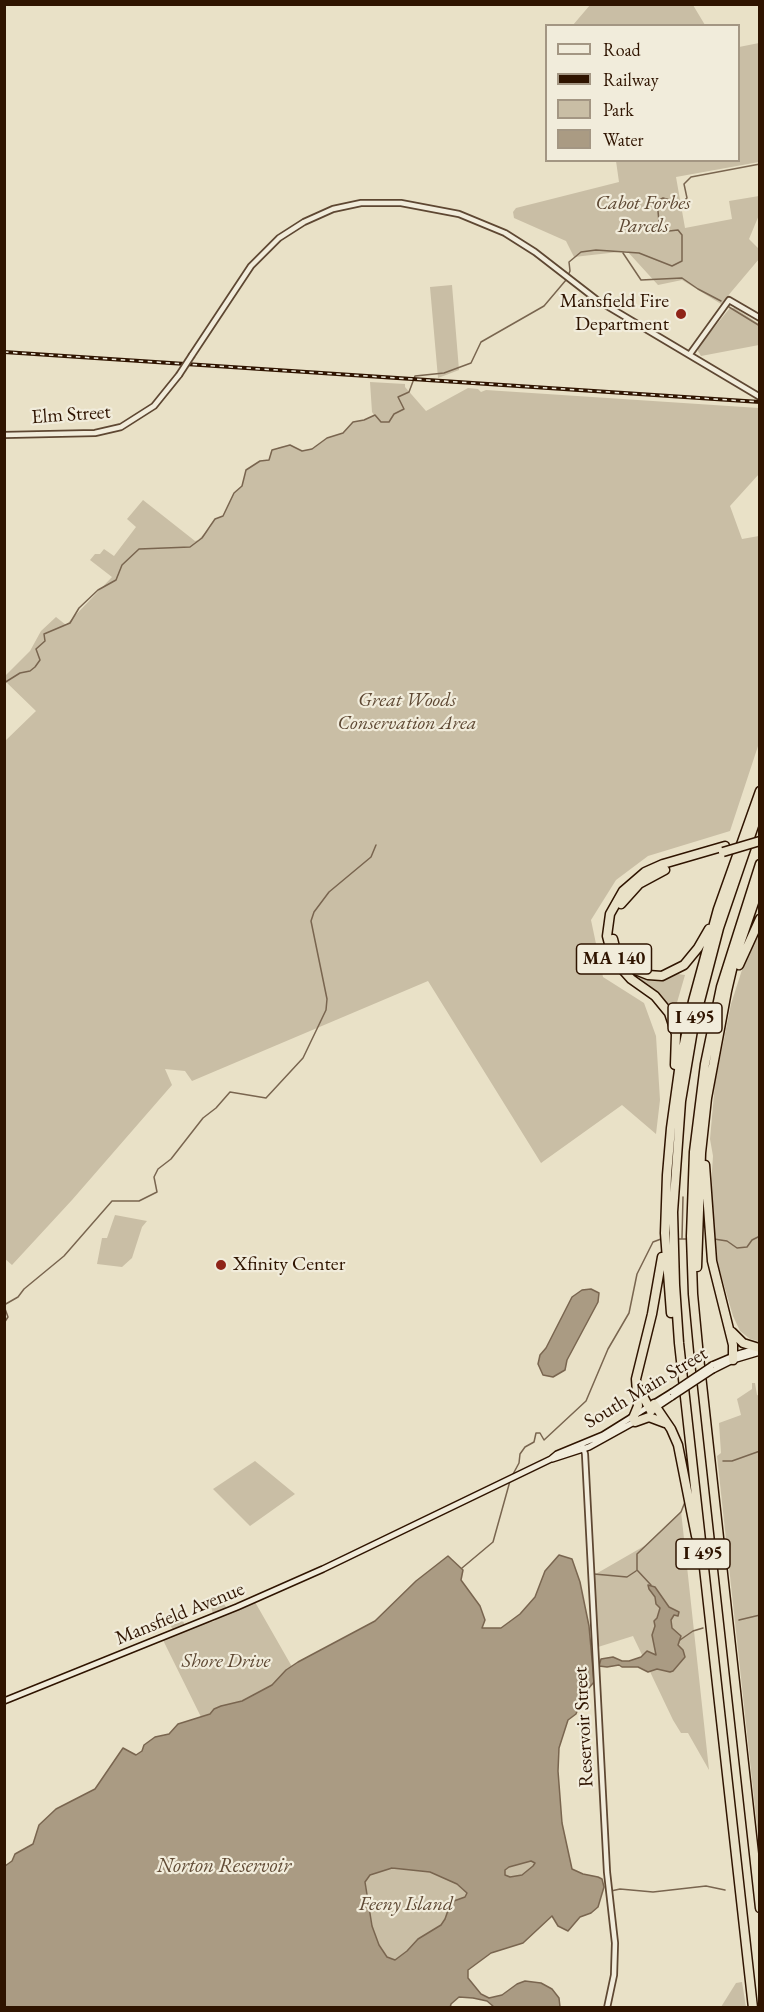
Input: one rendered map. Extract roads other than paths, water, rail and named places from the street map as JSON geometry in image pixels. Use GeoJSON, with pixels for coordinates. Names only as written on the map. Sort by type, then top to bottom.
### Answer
{"type":"FeatureCollection","features":[{"type":"Feature","properties":{"kind":"highway"},"geometry":{"type":"LineString","coordinates":[[672,1119],[693,1001],[718,909],[759,791]]}},
{"type":"Feature","properties":{"kind":"highway","name":"I 495"},"geometry":{"type":"LineString","coordinates":[[753,2007],[684,1384],[672,1325],[668,1240],[681,1101],[694,1024],[716,939],[759,808]]}},
{"type":"Feature","properties":{"kind":"highway","name":"MA 140"},"geometry":{"type":"LineString","coordinates":[[634,1420],[638,1406],[636,1379],[668,1240],[667,1175],[677,1043],[674,1024],[663,1004],[630,979],[619,967],[610,950],[608,924],[610,914],[623,891],[645,872],[672,862],[724,849],[759,835]]}},
{"type":"Feature","properties":{"kind":"highway"},"geometry":{"type":"LineString","coordinates":[[718,909],[704,938],[690,959],[680,968],[668,974],[654,976],[633,969],[622,960],[615,947],[612,931],[616,913],[639,884],[667,869],[724,849],[759,841]]}},
{"type":"Feature","properties":{"kind":"highway","name":"I 495"},"geometry":{"type":"LineString","coordinates":[[759,864],[724,977],[710,1036],[696,1130],[693,1294],[759,1908]]}},
{"type":"Feature","properties":{"kind":"highway"},"geometry":{"type":"LineString","coordinates":[[694,1240],[706,1104],[734,961],[759,885]]}},
{"type":"Feature","properties":{"kind":"highway"},"geometry":{"type":"LineString","coordinates":[[720,1028],[740,961],[759,919]]}},
{"type":"Feature","properties":{"kind":"highway"},"geometry":{"type":"LineString","coordinates":[[706,1104],[705,1154],[710,1239],[716,1278],[733,1345],[734,1358]]}},
{"type":"Feature","properties":{"kind":"highway"},"geometry":{"type":"LineString","coordinates":[[727,1320],[733,1334],[743,1344],[759,1349]]}},
{"type":"Feature","properties":{"kind":"highway"},"geometry":{"type":"LineString","coordinates":[[636,1379],[639,1392],[669,1426],[681,1455],[706,1588]]}},
{"type":"Feature","properties":{"kind":"highway"},"geometry":{"type":"LineString","coordinates":[[634,1420],[654,1418],[669,1426]]}},
{"type":"Feature","properties":{"kind":"main road","name":"South Main Street"},"geometry":{"type":"LineString","coordinates":[[364,1550],[551,1459],[557,1454],[583,1447],[634,1420],[713,1368],[759,1349]]}},
{"type":"Feature","properties":{"kind":"main road","name":"Mansfield Avenue"},"geometry":{"type":"LineString","coordinates":[[4,1701],[253,1601],[364,1550]]}},
{"type":"Feature","properties":{"kind":"street","name":"Elm Street"},"geometry":{"type":"LineString","coordinates":[[4,435],[95,433],[121,427],[141,416],[166,394],[252,265],[279,238],[317,215],[354,204],[401,203],[446,211],[472,219],[515,239],[597,300],[759,397]]}},
{"type":"Feature","properties":{"kind":"street"},"geometry":{"type":"LineString","coordinates":[[690,354],[729,300],[759,318]]}},
{"type":"Feature","properties":{"kind":"street","name":"Reservoir Street"},"geometry":{"type":"LineString","coordinates":[[583,1447],[607,1872],[615,1943],[614,1975],[607,2007]]}},
{"type":"Feature","properties":{"kind":"water"},"geometry":{"type":"Polygon","coordinates":[[[591,1289],[599,1293],[598,1302],[567,1360],[565,1370],[553,1377],[543,1375],[538,1364],[540,1355],[546,1348],[572,1297],[582,1290],[591,1289]]]}},
{"type":"Feature","properties":{"kind":"water","name":"Norton Reservoir"},"geometry":{"type":"Polygon","coordinates":[[[559,1555],[572,1559],[580,1582],[589,1626],[594,1682],[583,1695],[576,1714],[568,1720],[559,1748],[558,1771],[562,1823],[572,1869],[602,1879],[604,1887],[598,1907],[591,1913],[580,1917],[568,1931],[558,1926],[552,1916],[523,1943],[491,1953],[468,1970],[468,1978],[481,1994],[489,1998],[502,1995],[525,1981],[541,1983],[552,1989],[559,1998],[560,2007],[494,2007],[487,2001],[459,1997],[450,2008],[5,2007],[5,1866],[12,1861],[15,1854],[33,1844],[39,1825],[56,1809],[95,1789],[123,1748],[136,1755],[142,1751],[144,1745],[155,1737],[169,1734],[178,1724],[210,1714],[221,1706],[242,1701],[272,1685],[286,1670],[298,1662],[375,1621],[416,1581],[448,1556],[463,1570],[461,1580],[480,1606],[485,1620],[482,1628],[501,1628],[520,1614],[535,1597],[545,1571],[559,1555]],[[531,1861],[509,1867],[505,1870],[505,1875],[510,1877],[522,1875],[535,1863],[531,1861]],[[392,1868],[370,1875],[365,1882],[372,1926],[379,1945],[387,1957],[395,1960],[418,1939],[441,1925],[451,1902],[465,1897],[467,1893],[457,1884],[430,1872],[392,1868]]]}},
{"type":"Feature","properties":{"kind":"water"},"geometry":{"type":"Polygon","coordinates":[[[648,1585],[655,1587],[669,1607],[679,1612],[678,1616],[674,1615],[671,1620],[672,1628],[681,1636],[678,1645],[685,1657],[670,1672],[657,1669],[648,1672],[638,1667],[619,1665],[599,1666],[601,1659],[613,1657],[629,1661],[641,1657],[647,1651],[656,1655],[652,1635],[654,1621],[660,1608],[648,1585]]]}},
{"type":"Feature","properties":{"kind":"waterway"},"geometry":{"type":"LineString","coordinates":[[4,683],[35,667],[40,660],[36,649],[45,641],[44,634],[70,623],[79,608],[98,590],[116,580],[122,565],[139,549],[190,547],[202,538],[215,519],[223,516],[234,493],[242,486],[246,470],[260,461],[269,460],[272,450],[290,445],[302,451],[312,449],[327,438],[343,433],[353,422],[375,415],[381,422],[389,422],[394,414],[404,409],[398,397],[409,392],[415,376],[444,373],[471,363],[481,342],[544,306],[566,280],[570,271],[569,262],[581,252],[596,250],[639,253],[672,266],[682,261],[682,235],[678,230],[660,232],[657,201],[663,198],[681,203],[687,198],[684,184],[691,177],[760,164]]}},
{"type":"Feature","properties":{"kind":"waterway"},"geometry":{"type":"LineString","coordinates":[[623,253],[641,280],[682,278],[721,301]]}},
{"type":"Feature","properties":{"kind":"waterway"},"geometry":{"type":"LineString","coordinates":[[729,307],[760,326]]}},
{"type":"Feature","properties":{"kind":"waterway"},"geometry":{"type":"LineString","coordinates":[[4,1305],[18,1297],[24,1289],[64,1256],[112,1201],[139,1201],[157,1192],[154,1177],[158,1169],[171,1159],[203,1118],[216,1108],[230,1092],[266,1098],[303,1058],[326,1010],[327,999],[311,921],[314,912],[329,892],[371,857],[376,845]]}},
{"type":"Feature","properties":{"kind":"waterway"},"geometry":{"type":"LineString","coordinates":[[682,1238],[683,1197]]}},
{"type":"Feature","properties":{"kind":"waterway"},"geometry":{"type":"LineString","coordinates":[[714,1239],[727,1241],[737,1248],[747,1247],[752,1240],[760,1236]]}},
{"type":"Feature","properties":{"kind":"waterway"},"geometry":{"type":"LineString","coordinates":[[512,1476],[519,1463],[520,1454],[525,1447],[534,1442],[536,1433],[540,1433],[544,1440],[586,1401],[608,1349],[629,1313],[637,1274],[653,1242],[661,1239]]}},
{"type":"Feature","properties":{"kind":"waterway"},"geometry":{"type":"LineString","coordinates":[[678,1239],[688,1239]]}},
{"type":"Feature","properties":{"kind":"waterway"},"geometry":{"type":"LineString","coordinates":[[4,1306],[8,1317],[4,1323]]}},
{"type":"Feature","properties":{"kind":"waterway"},"geometry":{"type":"LineString","coordinates":[[723,1461],[732,1461],[760,1451]]}},
{"type":"Feature","properties":{"kind":"waterway"},"geometry":{"type":"LineString","coordinates":[[462,1568],[493,1542],[510,1481]]}},
{"type":"Feature","properties":{"kind":"waterway"},"geometry":{"type":"LineString","coordinates":[[651,1585],[637,1570],[637,1554],[681,1512],[685,1502]]}},
{"type":"Feature","properties":{"kind":"waterway"},"geometry":{"type":"LineString","coordinates":[[594,1574],[627,1577],[636,1571]]}},
{"type":"Feature","properties":{"kind":"waterway"},"geometry":{"type":"LineString","coordinates":[[739,1620],[760,1615]]}},
{"type":"Feature","properties":{"kind":"waterway"},"geometry":{"type":"LineString","coordinates":[[680,1640],[693,1631],[703,1628]]}},
{"type":"Feature","properties":{"kind":"waterway"},"geometry":{"type":"LineString","coordinates":[[611,1891],[620,1889],[653,1892],[706,1886],[725,1890]]}},
{"type":"Feature","properties":{"kind":"railway"},"geometry":{"type":"LineString","coordinates":[[4,352],[760,402]]}},
{"type":"Feature","properties":{"kind":"place","name":"Mansfield Fire Department"},"geometry":{"type":"Point","coordinates":[681,314]}},
{"type":"Feature","properties":{"kind":"place","name":"Xfinity Center"},"geometry":{"type":"Point","coordinates":[221,1265]}},
{"type":"Feature","properties":{"kind":"park label","name":"Cabot Forbes Parcels"},"geometry":{"type":"Point","coordinates":[643,216]}},
{"type":"Feature","properties":{"kind":"park label","name":"Great Woods Conservation Area"},"geometry":{"type":"Point","coordinates":[407,712]}},
{"type":"Feature","properties":{"kind":"park label","name":"Shore Drive"},"geometry":{"type":"Point","coordinates":[226,1662]}},
{"type":"Feature","properties":{"kind":"park label","name":"Feeny Island"},"geometry":{"type":"Point","coordinates":[406,1905]}}]}
